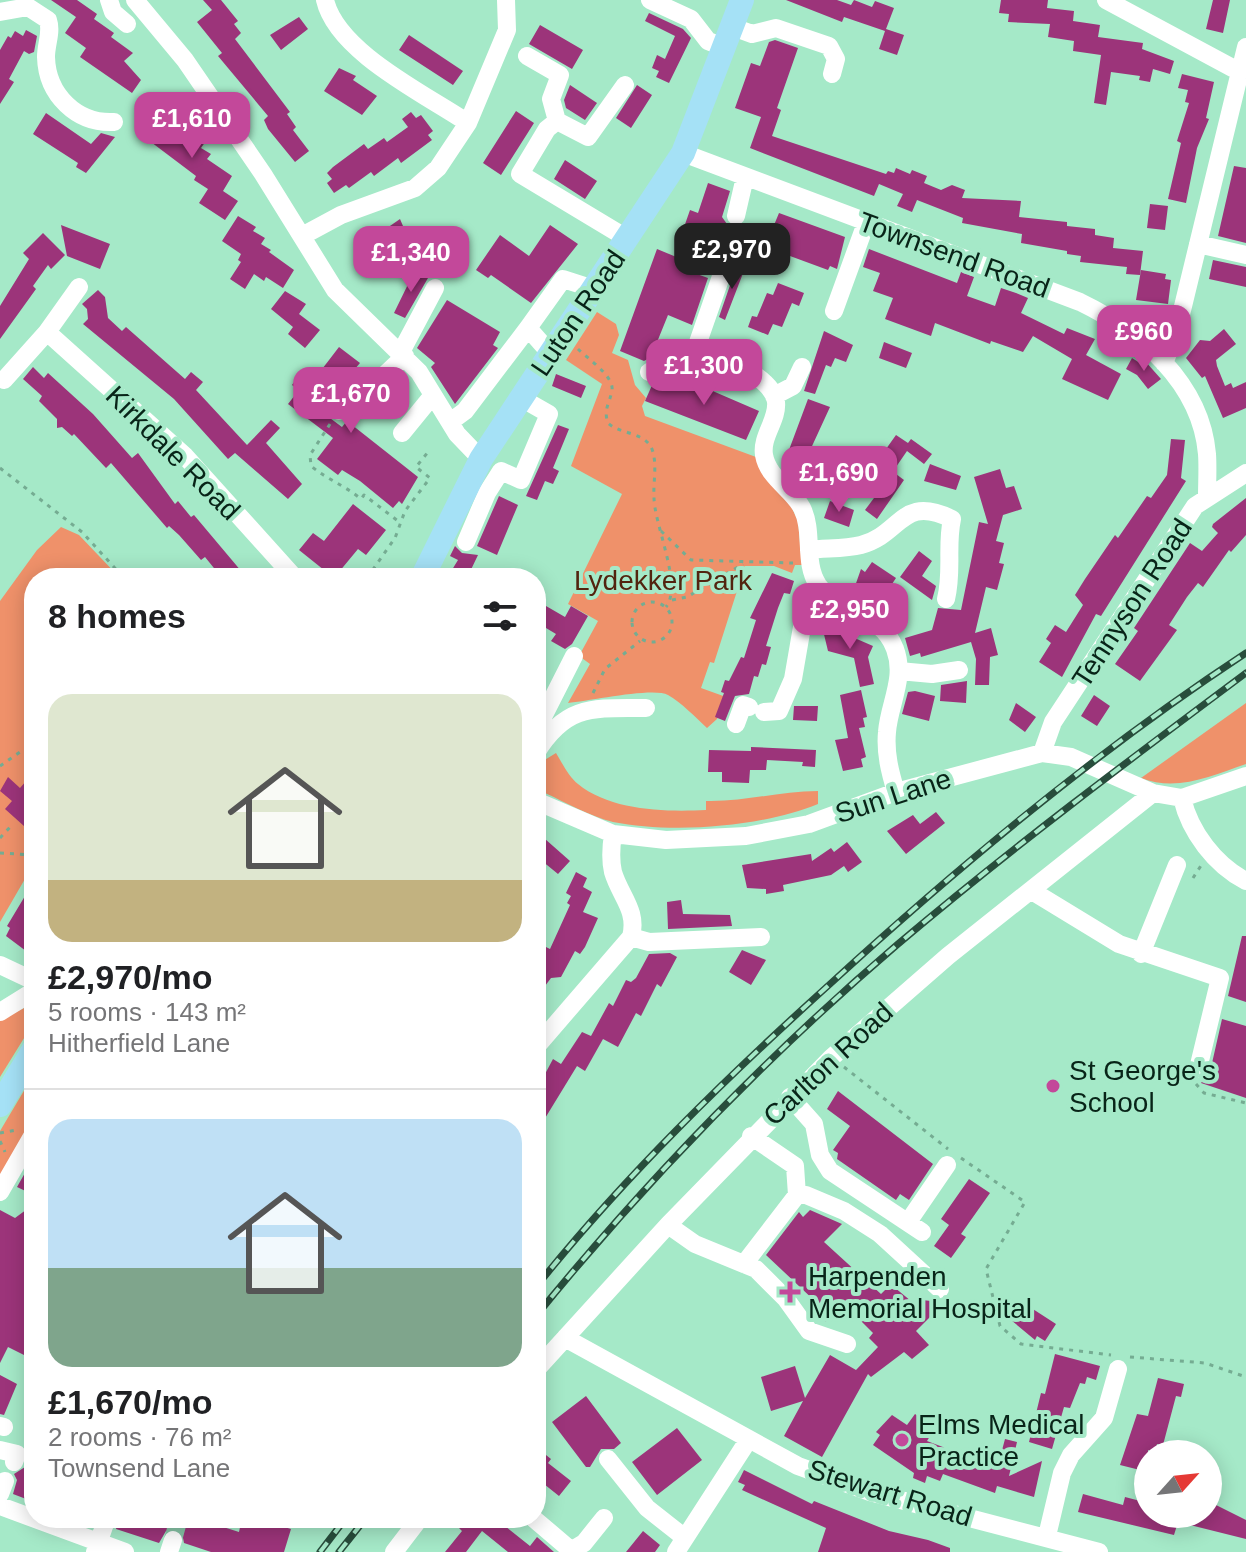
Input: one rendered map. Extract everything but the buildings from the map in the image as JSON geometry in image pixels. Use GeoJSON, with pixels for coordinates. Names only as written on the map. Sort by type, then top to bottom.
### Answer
{"type":"FeatureCollection","features":[{"type":"Feature","properties":{"kind":"main road","name":"Luton Road"},"geometry":{"type":"LineString","coordinates":[[427,568],[481,459],[683,153],[742,0]]}},
{"type":"Feature","properties":{"kind":"main road"},"geometry":{"type":"LineString","coordinates":[[0,1105],[24,1071]]}},
{"type":"Feature","properties":{"kind":"street"},"geometry":{"type":"LineString","coordinates":[[109,0],[113,12],[127,24]]}},
{"type":"Feature","properties":{"kind":"street"},"geometry":{"type":"LineString","coordinates":[[135,0],[185,60],[335,290],[406,357],[450,422],[481,459]]}},
{"type":"Feature","properties":{"kind":"street"},"geometry":{"type":"LineString","coordinates":[[325,0],[332,21],[353,46],[468,123]]}},
{"type":"Feature","properties":{"kind":"street"},"geometry":{"type":"LineString","coordinates":[[302,236],[341,215],[415,188],[438,168],[468,123],[507,30],[506,0]]}},
{"type":"Feature","properties":{"kind":"street"},"geometry":{"type":"LineString","coordinates":[[650,0],[691,19],[708,41],[776,28],[829,46],[836,59],[832,74]]}},
{"type":"Feature","properties":{"kind":"street"},"geometry":{"type":"LineString","coordinates":[[1106,0],[1240,72]]}},
{"type":"Feature","properties":{"kind":"street"},"geometry":{"type":"LineString","coordinates":[[0,12],[28,7],[48,20],[51,30],[47,43],[48,71],[67,106],[84,120],[114,122]]}},
{"type":"Feature","properties":{"kind":"street"},"geometry":{"type":"LineString","coordinates":[[1164,363],[1177,331],[1246,47]]}},
{"type":"Feature","properties":{"kind":"street"},"geometry":{"type":"LineString","coordinates":[[527,56],[560,75],[551,99],[557,121],[588,137],[625,85]]}},
{"type":"Feature","properties":{"kind":"street"},"geometry":{"type":"LineString","coordinates":[[557,121],[547,129],[520,174],[628,239]]}},
{"type":"Feature","properties":{"kind":"street","name":"Townsend Road"},"geometry":{"type":"LineString","coordinates":[[683,153],[1080,302],[1130,329],[1181,385],[1198,419],[1207,455],[1207,498]]}},
{"type":"Feature","properties":{"kind":"street"},"geometry":{"type":"LineString","coordinates":[[736,216],[745,177]]}},
{"type":"Feature","properties":{"kind":"street"},"geometry":{"type":"LineString","coordinates":[[834,311],[866,223]]}},
{"type":"Feature","properties":{"kind":"street"},"geometry":{"type":"LineString","coordinates":[[1198,244],[1246,255]]}},
{"type":"Feature","properties":{"kind":"street"},"geometry":{"type":"LineString","coordinates":[[695,351],[725,265]]}},
{"type":"Feature","properties":{"kind":"street"},"geometry":{"type":"LineString","coordinates":[[450,422],[465,411],[563,279],[594,289]]}},
{"type":"Feature","properties":{"kind":"street"},"geometry":{"type":"LineString","coordinates":[[4,380],[47,332],[79,287]]}},
{"type":"Feature","properties":{"kind":"street"},"geometry":{"type":"LineString","coordinates":[[347,415],[371,396],[406,357],[435,288]]}},
{"type":"Feature","properties":{"kind":"street"},"geometry":{"type":"LineString","coordinates":[[528,328],[557,344]]}},
{"type":"Feature","properties":{"kind":"street","name":"Kirkdale Road"},"geometry":{"type":"LineString","coordinates":[[47,332],[185,456],[286,568]]}},
{"type":"Feature","properties":{"kind":"street"},"geometry":{"type":"LineString","coordinates":[[649,372],[675,357],[695,351],[761,376],[774,396],[776,407],[765,441],[765,457],[774,475],[803,509],[810,557],[818,584],[826,593],[884,630],[896,650],[899,671],[886,736],[886,752],[896,792]]}},
{"type":"Feature","properties":{"kind":"street"},"geometry":{"type":"LineString","coordinates":[[774,396],[793,386],[802,367]]}},
{"type":"Feature","properties":{"kind":"street"},"geometry":{"type":"LineString","coordinates":[[402,433],[433,395]]}},
{"type":"Feature","properties":{"kind":"street"},"geometry":{"type":"LineString","coordinates":[[466,542],[487,493],[501,471],[521,480],[549,414],[521,398]]}},
{"type":"Feature","properties":{"kind":"street","name":"Tennyson Road"},"geometry":{"type":"LineString","coordinates":[[1042,753],[1053,722],[1195,506],[1246,473]]}},
{"type":"Feature","properties":{"kind":"street"},"geometry":{"type":"LineString","coordinates":[[810,557],[860,545],[918,510],[956,513],[947,542],[951,577],[946,599]]}},
{"type":"Feature","properties":{"kind":"street"},"geometry":{"type":"LineString","coordinates":[[736,724],[743,705],[764,710],[802,681],[802,627],[826,593]]}},
{"type":"Feature","properties":{"kind":"street"},"geometry":{"type":"LineString","coordinates":[[546,715],[574,656]]}},
{"type":"Feature","properties":{"kind":"street"},"geometry":{"type":"LineString","coordinates":[[899,671],[932,674],[959,670]]}},
{"type":"Feature","properties":{"kind":"street"},"geometry":{"type":"LineString","coordinates":[[546,719],[587,711],[646,708]]}},
{"type":"Feature","properties":{"kind":"street","name":"Sun Lane"},"geometry":{"type":"LineString","coordinates":[[546,805],[613,834],[666,840],[746,836],[809,824],[896,792],[1021,756],[1042,753],[1071,757],[1149,791],[1182,798],[1246,776]]}},
{"type":"Feature","properties":{"kind":"street","name":"Carlton Road"},"geometry":{"type":"LineString","coordinates":[[546,1359],[751,1136],[831,1058],[948,956],[1032,891],[1149,791]]}},
{"type":"Feature","properties":{"kind":"street"},"geometry":{"type":"LineString","coordinates":[[1182,798],[1195,833],[1213,854],[1246,881]]}},
{"type":"Feature","properties":{"kind":"street"},"geometry":{"type":"LineString","coordinates":[[546,1035],[631,937],[633,913],[613,874],[610,857],[613,834]]}},
{"type":"Feature","properties":{"kind":"street"},"geometry":{"type":"LineString","coordinates":[[1141,954],[1177,865]]}},
{"type":"Feature","properties":{"kind":"street"},"geometry":{"type":"LineString","coordinates":[[1032,891],[1141,954],[1220,978],[1198,1069]]}},
{"type":"Feature","properties":{"kind":"street"},"geometry":{"type":"LineString","coordinates":[[631,937],[649,942],[761,937]]}},
{"type":"Feature","properties":{"kind":"street"},"geometry":{"type":"LineString","coordinates":[[0,950],[7,968]]}},
{"type":"Feature","properties":{"kind":"street"},"geometry":{"type":"LineString","coordinates":[[0,1012],[24,997]]}},
{"type":"Feature","properties":{"kind":"street"},"geometry":{"type":"LineString","coordinates":[[790,1097],[814,1124],[820,1155],[830,1171],[915,1227],[947,1165]]}},
{"type":"Feature","properties":{"kind":"street"},"geometry":{"type":"LineString","coordinates":[[744,1264],[797,1195],[795,1166],[751,1136]]}},
{"type":"Feature","properties":{"kind":"street"},"geometry":{"type":"LineString","coordinates":[[0,1192],[24,1150]]}},
{"type":"Feature","properties":{"kind":"street"},"geometry":{"type":"LineString","coordinates":[[797,1195],[806,1195],[844,1211],[880,1234],[940,1289]]}},
{"type":"Feature","properties":{"kind":"street"},"geometry":{"type":"LineString","coordinates":[[668,1225],[695,1244],[744,1264],[770,1281],[809,1331],[847,1344]]}},
{"type":"Feature","properties":{"kind":"street","name":"Stewart Road"},"geometry":{"type":"LineString","coordinates":[[565,1338],[798,1466],[870,1492],[1099,1552]]}},
{"type":"Feature","properties":{"kind":"street"},"geometry":{"type":"LineString","coordinates":[[1047,1536],[1062,1473],[1071,1455],[1104,1418],[1118,1369]]}},
{"type":"Feature","properties":{"kind":"street"},"geometry":{"type":"LineString","coordinates":[[608,1459],[680,1545],[749,1439]]}},
{"type":"Feature","properties":{"kind":"street"},"geometry":{"type":"LineString","coordinates":[[0,1527],[3,1498],[24,1509]]}},
{"type":"Feature","properties":{"kind":"street"},"geometry":{"type":"LineString","coordinates":[[545,1528],[571,1551],[584,1543],[604,1518]]}},
{"type":"Feature","properties":{"kind":"street"},"geometry":{"type":"LineString","coordinates":[[59,1528],[96,1548],[125,1552]]}},
{"type":"Feature","properties":{"kind":"street"},"geometry":{"type":"LineString","coordinates":[[96,1548],[103,1528]]}},
{"type":"Feature","properties":{"kind":"street"},"geometry":{"type":"LineString","coordinates":[[394,1552],[412,1528]]}},
{"type":"Feature","properties":{"kind":"path"},"geometry":{"type":"LineString","coordinates":[[557,344],[610,380],[612,390],[605,410],[608,423],[649,443],[671,580],[671,600],[666,607]]}},
{"type":"Feature","properties":{"kind":"path"},"geometry":{"type":"LineString","coordinates":[[347,415],[310,455],[311,466],[329,480],[339,481],[361,499],[364,495],[398,521]]}},
{"type":"Feature","properties":{"kind":"path"},"geometry":{"type":"LineString","coordinates":[[374,568],[395,538],[398,521],[430,478],[416,467],[428,452]]}},
{"type":"Feature","properties":{"kind":"path"},"geometry":{"type":"LineString","coordinates":[[0,468],[82,532],[115,568]]}},
{"type":"Feature","properties":{"kind":"path"},"geometry":{"type":"LineString","coordinates":[[661,531],[691,560],[743,564],[810,557]]}},
{"type":"Feature","properties":{"kind":"path"},"geometry":{"type":"LineString","coordinates":[[671,600],[687,597],[743,564]]}},
{"type":"Feature","properties":{"kind":"path"},"geometry":{"type":"LineString","coordinates":[[653,601],[666,607],[671,620],[668,634],[651,644],[640,641],[633,625],[637,607],[653,601]]}},
{"type":"Feature","properties":{"kind":"path"},"geometry":{"type":"LineString","coordinates":[[587,711],[605,669],[640,641]]}},
{"type":"Feature","properties":{"kind":"path"},"geometry":{"type":"LineString","coordinates":[[0,766],[24,750]]}},
{"type":"Feature","properties":{"kind":"path"},"geometry":{"type":"LineString","coordinates":[[0,838],[11,826]]}},
{"type":"Feature","properties":{"kind":"path"},"geometry":{"type":"LineString","coordinates":[[0,853],[24,854]]}},
{"type":"Feature","properties":{"kind":"path"},"geometry":{"type":"LineString","coordinates":[[1193,878],[1205,860]]}},
{"type":"Feature","properties":{"kind":"path"},"geometry":{"type":"LineString","coordinates":[[831,1058],[929,1136],[1025,1202],[986,1269],[1000,1326],[1021,1344],[1205,1363],[1246,1377]]}},
{"type":"Feature","properties":{"kind":"path"},"geometry":{"type":"LineString","coordinates":[[1198,1069],[1195,1083],[1198,1090],[1246,1103]]}},
{"type":"Feature","properties":{"kind":"green space","name":"Lydekker Park"},"geometry":{"type":"Polygon","coordinates":[[[597,312],[616,324],[619,335],[612,353],[628,360],[635,385],[646,398],[642,406],[645,416],[756,457],[789,502],[798,521],[802,565],[795,565],[792,573],[774,566],[745,566],[714,663],[710,662],[701,688],[726,697],[717,719],[707,728],[678,702],[660,693],[636,693],[568,703],[590,664],[579,656],[598,621],[568,604],[622,494],[571,466],[602,384],[566,360],[597,312]]]}},
{"type":"Feature","properties":{"kind":"green space"},"geometry":{"type":"Polygon","coordinates":[[[61,527],[79,535],[110,568],[24,568],[24,881],[0,922],[0,601],[37,550],[61,527]]]}},
{"type":"Feature","properties":{"kind":"green space"},"geometry":{"type":"Polygon","coordinates":[[[1246,703],[1246,764],[1181,783],[1141,778],[1246,703]]]}},
{"type":"Feature","properties":{"kind":"green space"},"geometry":{"type":"Polygon","coordinates":[[[556,753],[569,774],[591,793],[639,808],[706,810],[706,801],[818,791],[818,804],[744,823],[689,828],[637,826],[587,813],[546,793],[546,759],[556,753]]]}},
{"type":"Feature","properties":{"kind":"green space"},"geometry":{"type":"Polygon","coordinates":[[[24,1008],[24,1038],[0,1077],[0,1020],[24,1008]]]}},
{"type":"Feature","properties":{"kind":"green space"},"geometry":{"type":"Polygon","coordinates":[[[24,1091],[24,1140],[0,1181],[0,1131],[24,1091]]]}},
{"type":"Feature","properties":{"kind":"tunnel"},"geometry":{"type":"LineString","coordinates":[[173,1540],[176,1528]]}},
{"type":"Feature","properties":{"kind":"railway"},"geometry":{"type":"LineString","coordinates":[[546,1275],[604,1206],[677,1130],[879,940],[1031,810],[1137,729],[1246,653]]}},
{"type":"Feature","properties":{"kind":"railway"},"geometry":{"type":"LineString","coordinates":[[546,1304],[664,1169],[755,1076],[849,987],[1026,840],[1246,673]]}},
{"type":"Feature","properties":{"kind":"railway"},"geometry":{"type":"LineString","coordinates":[[320,1552],[338,1528]]}},
{"type":"Feature","properties":{"kind":"railway"},"geometry":{"type":"LineString","coordinates":[[339,1552],[358,1528]]}},
{"type":"Feature","properties":{"kind":"place","name":"St George's School"},"geometry":{"type":"Point","coordinates":[1053,1086]}},
{"type":"Feature","properties":{"kind":"place","name":"Harpenden Memorial Hospital"},"geometry":{"type":"Point","coordinates":[790,1292]}},
{"type":"Feature","properties":{"kind":"place","name":"Elms Medical Practice"},"geometry":{"type":"Point","coordinates":[902,1440]}}]}
